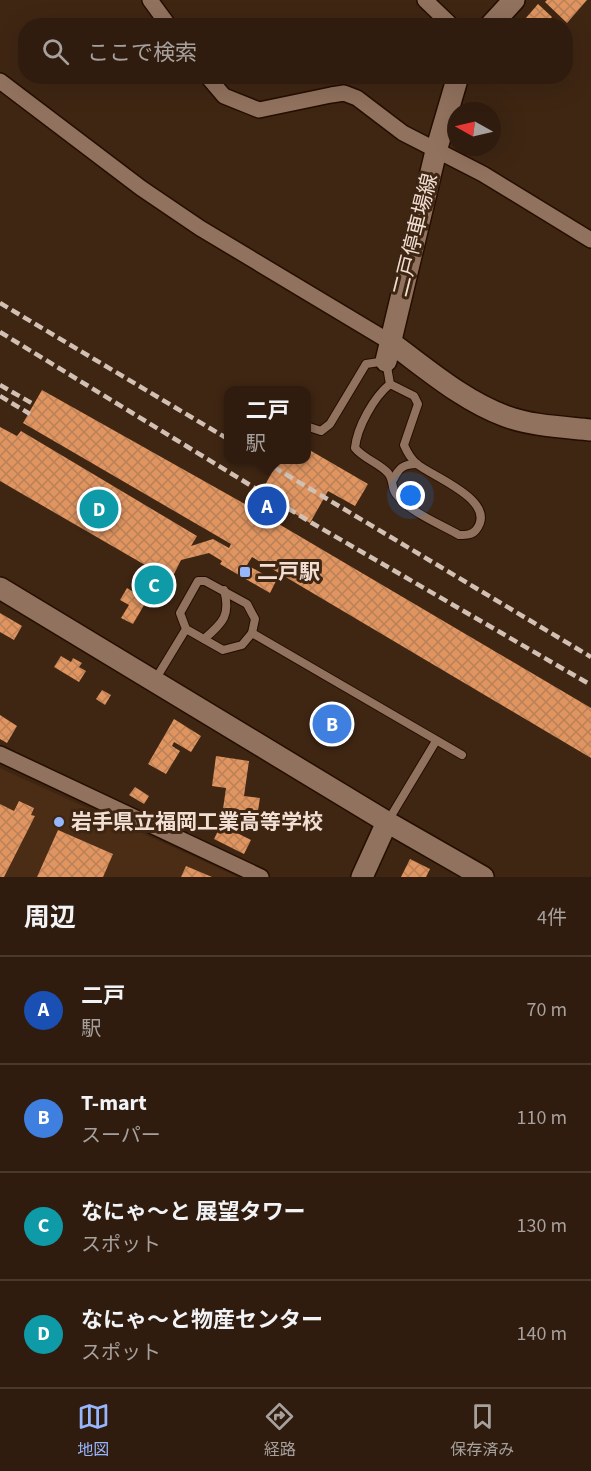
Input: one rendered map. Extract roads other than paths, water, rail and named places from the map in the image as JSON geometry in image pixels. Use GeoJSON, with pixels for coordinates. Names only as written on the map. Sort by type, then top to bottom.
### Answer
{"type":"FeatureCollection","features":[{"type":"Feature","properties":{"kind":"street"},"geometry":{"type":"LineString","coordinates":[[150,0],[163,18]]}},
{"type":"Feature","properties":{"kind":"street"},"geometry":{"type":"LineString","coordinates":[[425,0],[444,18]]}},
{"type":"Feature","properties":{"kind":"street"},"geometry":{"type":"LineString","coordinates":[[497,18],[514,0]]}},
{"type":"Feature","properties":{"kind":"street"},"geometry":{"type":"LineString","coordinates":[[0,81],[141,188],[200,228],[388,351],[475,403],[506,417],[540,425],[591,430]]}},
{"type":"Feature","properties":{"kind":"street"},"geometry":{"type":"LineString","coordinates":[[214,84],[224,96],[259,110],[344,93],[357,98],[403,133],[483,174],[591,240]]}},
{"type":"Feature","properties":{"kind":"street","name":"二戸停車場線"},"geometry":{"type":"LineString","coordinates":[[388,351],[436,151],[456,84]]}},
{"type":"Feature","properties":{"kind":"street"},"geometry":{"type":"LineString","coordinates":[[0,588],[387,822],[483,877]]}},
{"type":"Feature","properties":{"kind":"street"},"geometry":{"type":"LineString","coordinates":[[0,754],[261,877]]}},
{"type":"Feature","properties":{"kind":"street"},"geometry":{"type":"LineString","coordinates":[[362,877],[387,822]]}},
{"type":"Feature","properties":{"kind":"lane"},"geometry":{"type":"LineString","coordinates":[[311,428],[321,431],[330,424],[366,364],[388,351],[390,384]]}},
{"type":"Feature","properties":{"kind":"lane"},"geometry":{"type":"LineString","coordinates":[[390,384],[414,396],[418,404],[404,445],[417,464],[472,499],[480,509],[481,521],[476,531],[468,536],[459,535],[402,501],[394,492],[393,480],[399,468],[406,464],[417,464]]}},
{"type":"Feature","properties":{"kind":"lane"},"geometry":{"type":"LineString","coordinates":[[390,384],[380,392],[356,438],[355,448],[361,455],[387,472],[393,480]]}},
{"type":"Feature","properties":{"kind":"lane"},"geometry":{"type":"LineString","coordinates":[[198,581],[205,581],[224,590],[247,604],[255,619],[252,633],[242,645],[223,650],[186,629],[180,613],[198,581]]}},
{"type":"Feature","properties":{"kind":"lane"},"geometry":{"type":"LineString","coordinates":[[204,639],[224,620],[228,604],[224,590]]}},
{"type":"Feature","properties":{"kind":"lane"},"geometry":{"type":"LineString","coordinates":[[154,681],[186,629]]}},
{"type":"Feature","properties":{"kind":"lane"},"geometry":{"type":"LineString","coordinates":[[252,633],[462,755]]}},
{"type":"Feature","properties":{"kind":"lane"},"geometry":{"type":"LineString","coordinates":[[387,822],[436,741]]}},
{"type":"Feature","properties":{"kind":"railway"},"geometry":{"type":"LineString","coordinates":[[0,303],[224,437]]}},
{"type":"Feature","properties":{"kind":"railway"},"geometry":{"type":"LineString","coordinates":[[0,332],[312,523],[591,685]]}},
{"type":"Feature","properties":{"kind":"railway"},"geometry":{"type":"LineString","coordinates":[[0,385],[35,405]]}},
{"type":"Feature","properties":{"kind":"railway"},"geometry":{"type":"LineString","coordinates":[[0,396],[30,414]]}},
{"type":"Feature","properties":{"kind":"railway"},"geometry":{"type":"LineString","coordinates":[[269,464],[591,657]]}},
{"type":"Feature","properties":{"kind":"place","name":"二戸"},"geometry":{"type":"Point","coordinates":[267,506]}},
{"type":"Feature","properties":{"kind":"place","name":"なにゃ～と物産センター"},"geometry":{"type":"Point","coordinates":[99,509]}},
{"type":"Feature","properties":{"kind":"place","name":"二戸駅"},"geometry":{"type":"Point","coordinates":[245,572]}},
{"type":"Feature","properties":{"kind":"place","name":"なにゃ～と 展望タワー"},"geometry":{"type":"Point","coordinates":[154,585]}},
{"type":"Feature","properties":{"kind":"place","name":"T-mart"},"geometry":{"type":"Point","coordinates":[332,724]}},
{"type":"Feature","properties":{"kind":"place","name":"岩手県立福岡工業高等学校"},"geometry":{"type":"Point","coordinates":[59,822]}}]}
